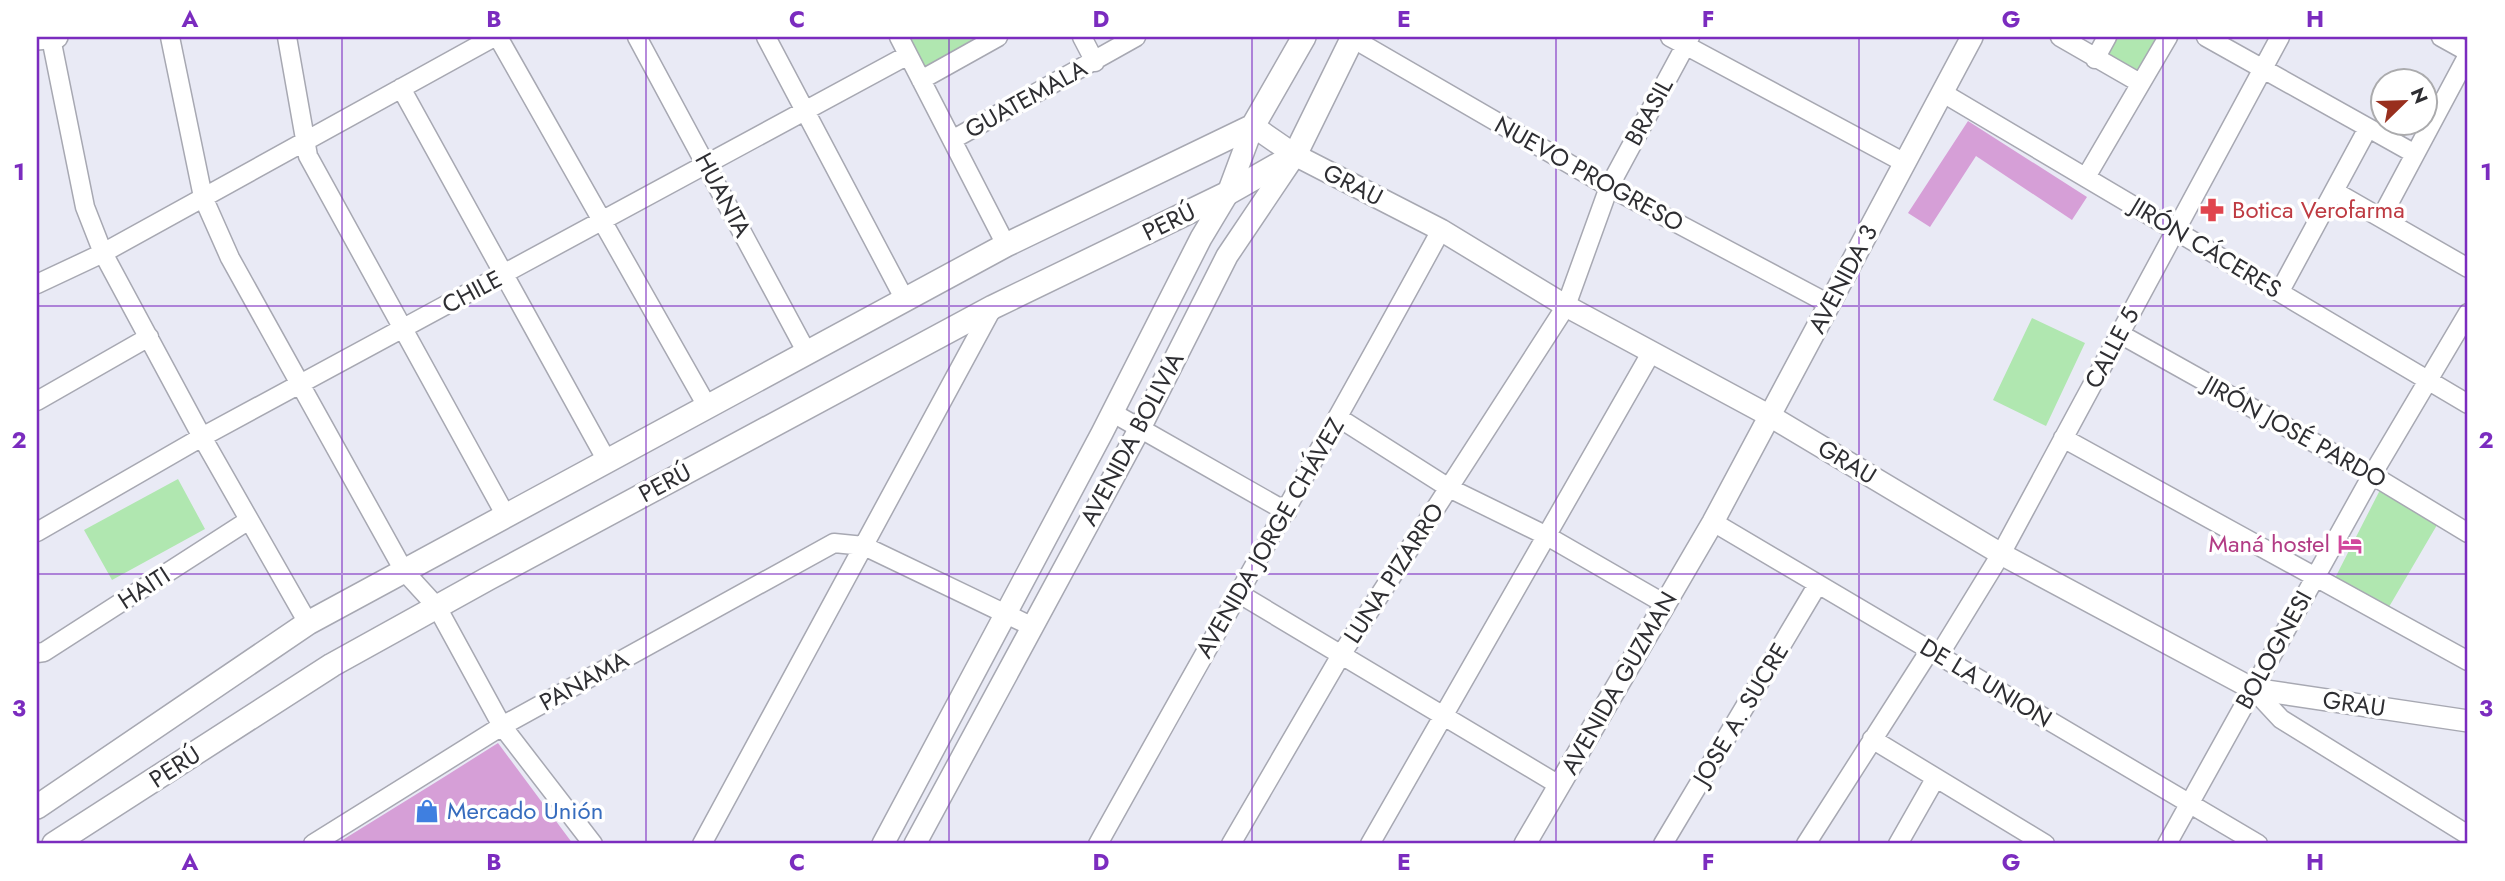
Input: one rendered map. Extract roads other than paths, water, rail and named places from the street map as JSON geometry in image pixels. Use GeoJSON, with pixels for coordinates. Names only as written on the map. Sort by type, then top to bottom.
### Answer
{"type":"FeatureCollection","features":[{"type":"Feature","properties":{"kind":"main road","name":"AVENIDA BOLIVIA"},"geometry":{"type":"LineString","coordinates":[[1253,126],[1304,37]]}},
{"type":"Feature","properties":{"kind":"main road","name":"AVENIDA BOLIVIA"},"geometry":{"type":"LineString","coordinates":[[1295,155],[1352,37]]}},
{"type":"Feature","properties":{"kind":"main road","name":"PERÚ"},"geometry":{"type":"LineString","coordinates":[[37,807],[308,623],[1006,245],[1253,126]]}},
{"type":"Feature","properties":{"kind":"main road","name":"PERÚ"},"geometry":{"type":"LineString","coordinates":[[54,844],[332,665],[993,307],[1228,193],[1295,155]]}},
{"type":"Feature","properties":{"kind":"street"},"geometry":{"type":"LineString","coordinates":[[170,37],[203,197],[230,258],[404,571],[437,607],[502,726],[593,844]]}},
{"type":"Feature","properties":{"kind":"street"},"geometry":{"type":"LineString","coordinates":[[287,37],[304,142],[402,330],[506,516]]}},
{"type":"Feature","properties":{"kind":"street"},"geometry":{"type":"LineString","coordinates":[[37,284],[103,253],[496,37],[605,220],[707,406]]}},
{"type":"Feature","properties":{"kind":"street","name":"HUANTA"},"geometry":{"type":"LineString","coordinates":[[637,37],[807,354]]}},
{"type":"Feature","properties":{"kind":"street"},"geometry":{"type":"LineString","coordinates":[[766,37],[905,300]]}},
{"type":"Feature","properties":{"kind":"street"},"geometry":{"type":"LineString","coordinates":[[899,37],[1006,245]]}},
{"type":"Feature","properties":{"kind":"street"},"geometry":{"type":"LineString","coordinates":[[921,80],[998,37]]}},
{"type":"Feature","properties":{"kind":"street"},"geometry":{"type":"LineString","coordinates":[[1082,37],[1095,62]]}},
{"type":"Feature","properties":{"kind":"street","name":"GUATEMALA"},"geometry":{"type":"LineString","coordinates":[[952,140],[1136,37]]}},
{"type":"Feature","properties":{"kind":"street","name":"NUEVO PROGRESO"},"geometry":{"type":"LineString","coordinates":[[1352,37],[1609,187],[1829,304]]}},
{"type":"Feature","properties":{"kind":"street","name":"AVENIDA 3"},"geometry":{"type":"LineString","coordinates":[[1713,522],[1972,37]]}},
{"type":"Feature","properties":{"kind":"street"},"geometry":{"type":"LineString","coordinates":[[2060,37],[2140,83]]}},
{"type":"Feature","properties":{"kind":"street"},"geometry":{"type":"LineString","coordinates":[[2095,59],[2107,37]]}},
{"type":"Feature","properties":{"kind":"street"},"geometry":{"type":"LineString","coordinates":[[2086,177],[2168,37]]}},
{"type":"Feature","properties":{"kind":"street"},"geometry":{"type":"LineString","coordinates":[[2206,37],[2368,128],[2280,291]]}},
{"type":"Feature","properties":{"kind":"street","name":"CALLE 5"},"geometry":{"type":"LineString","coordinates":[[1806,844],[1872,739],[2001,554],[2280,37]]}},
{"type":"Feature","properties":{"kind":"street"},"geometry":{"type":"LineString","coordinates":[[2381,219],[2468,54],[2441,37]]}},
{"type":"Feature","properties":{"kind":"street"},"geometry":{"type":"LineString","coordinates":[[48,38],[85,207],[103,253],[202,437],[308,623]]}},
{"type":"Feature","properties":{"kind":"street"},"geometry":{"type":"LineString","coordinates":[[1682,40],[1905,163]]}},
{"type":"Feature","properties":{"kind":"street","name":"BRASIL"},"geometry":{"type":"LineString","coordinates":[[1566,306],[1609,187],[1682,40]]}},
{"type":"Feature","properties":{"kind":"street","name":"CHILE"},"geometry":{"type":"LineString","coordinates":[[37,532],[202,437],[908,55]]}},
{"type":"Feature","properties":{"kind":"street"},"geometry":{"type":"LineString","coordinates":[[401,88],[607,461]]}},
{"type":"Feature","properties":{"kind":"street","name":"JIRÓN CÁCERES"},"geometry":{"type":"LineString","coordinates":[[1942,93],[2468,404]]}},
{"type":"Feature","properties":{"kind":"street","name":"GRAU"},"geometry":{"type":"LineString","coordinates":[[1253,126],[1295,155],[1441,230],[1566,306],[1770,416],[2001,554],[2253,689],[2468,721]]}},
{"type":"Feature","properties":{"kind":"street","name":"AVENIDA BOLIVIA"},"geometry":{"type":"LineString","coordinates":[[883,844],[1113,413],[1201,238],[1228,193],[1253,126]]}},
{"type":"Feature","properties":{"kind":"street"},"geometry":{"type":"LineString","coordinates":[[2382,136],[2415,154]]}},
{"type":"Feature","properties":{"kind":"street","name":"AVENIDA BOLIVIA"},"geometry":{"type":"LineString","coordinates":[[915,844],[1140,428],[1227,256],[1295,155]]}},
{"type":"Feature","properties":{"kind":"street"},"geometry":{"type":"LineString","coordinates":[[2334,191],[2468,268]]}},
{"type":"Feature","properties":{"kind":"street","name":"AVENIDA JORGE CHÁVEZ"},"geometry":{"type":"LineString","coordinates":[[1098,844],[1238,593],[1287,512],[1441,230]]}},
{"type":"Feature","properties":{"kind":"street","name":"LUNA PIZARRO"},"geometry":{"type":"LineString","coordinates":[[1231,844],[1341,655],[1566,306]]}},
{"type":"Feature","properties":{"kind":"street"},"geometry":{"type":"LineString","coordinates":[[702,844],[993,307]]}},
{"type":"Feature","properties":{"kind":"street","name":"BOLOGNESI"},"geometry":{"type":"LineString","coordinates":[[2166,844],[2313,578],[2468,313]]}},
{"type":"Feature","properties":{"kind":"street","name":"JIRÓN JOSÉ PARDO"},"geometry":{"type":"LineString","coordinates":[[2120,334],[2372,475],[2468,533]]}},
{"type":"Feature","properties":{"kind":"street"},"geometry":{"type":"LineString","coordinates":[[37,401],[149,337]]}},
{"type":"Feature","properties":{"kind":"street"},"geometry":{"type":"LineString","coordinates":[[1370,844],[1651,353]]}},
{"type":"Feature","properties":{"kind":"street"},"geometry":{"type":"LineString","coordinates":[[1113,413],[1287,512]]}},
{"type":"Feature","properties":{"kind":"street"},"geometry":{"type":"LineString","coordinates":[[1339,418],[1449,488],[1547,536],[1665,604]]}},
{"type":"Feature","properties":{"kind":"street"},"geometry":{"type":"LineString","coordinates":[[2063,438],[2468,661]]}},
{"type":"Feature","properties":{"kind":"street","name":"HAITI"},"geometry":{"type":"LineString","coordinates":[[37,653],[44,652],[249,520]]}},
{"type":"Feature","properties":{"kind":"street","name":"DE LA UNION"},"geometry":{"type":"LineString","coordinates":[[1713,522],[2258,844]]}},
{"type":"Feature","properties":{"kind":"street","name":"AVENIDA GUZMAN"},"geometry":{"type":"LineString","coordinates":[[1525,844],[1713,522]]}},
{"type":"Feature","properties":{"kind":"street","name":"PANAMA"},"geometry":{"type":"LineString","coordinates":[[313,844],[502,726],[834,543],[864,546]]}},
{"type":"Feature","properties":{"kind":"street"},"geometry":{"type":"LineString","coordinates":[[864,546],[1031,626]]}},
{"type":"Feature","properties":{"kind":"street","name":"JOSE A. SUCRE"},"geometry":{"type":"LineString","coordinates":[[1663,844],[1818,584]]}},
{"type":"Feature","properties":{"kind":"street"},"geometry":{"type":"LineString","coordinates":[[1238,593],[1559,785]]}},
{"type":"Feature","properties":{"kind":"street"},"geometry":{"type":"LineString","coordinates":[[2253,689],[2281,719],[2468,835]]}},
{"type":"Feature","properties":{"kind":"street"},"geometry":{"type":"LineString","coordinates":[[1872,739],[2045,844]]}},
{"type":"Feature","properties":{"kind":"street"},"geometry":{"type":"LineString","coordinates":[[1898,844],[1935,779]]}},
{"type":"Feature","properties":{"kind":"place","name":"Botica Verofarma"},"geometry":{"type":"Point","coordinates":[2212,210]}},
{"type":"Feature","properties":{"kind":"place","name":"Maná hostel"},"geometry":{"type":"Point","coordinates":[2350,544]}},
{"type":"Feature","properties":{"kind":"place","name":"Mercado Unión"},"geometry":{"type":"Point","coordinates":[427,811]}}]}
